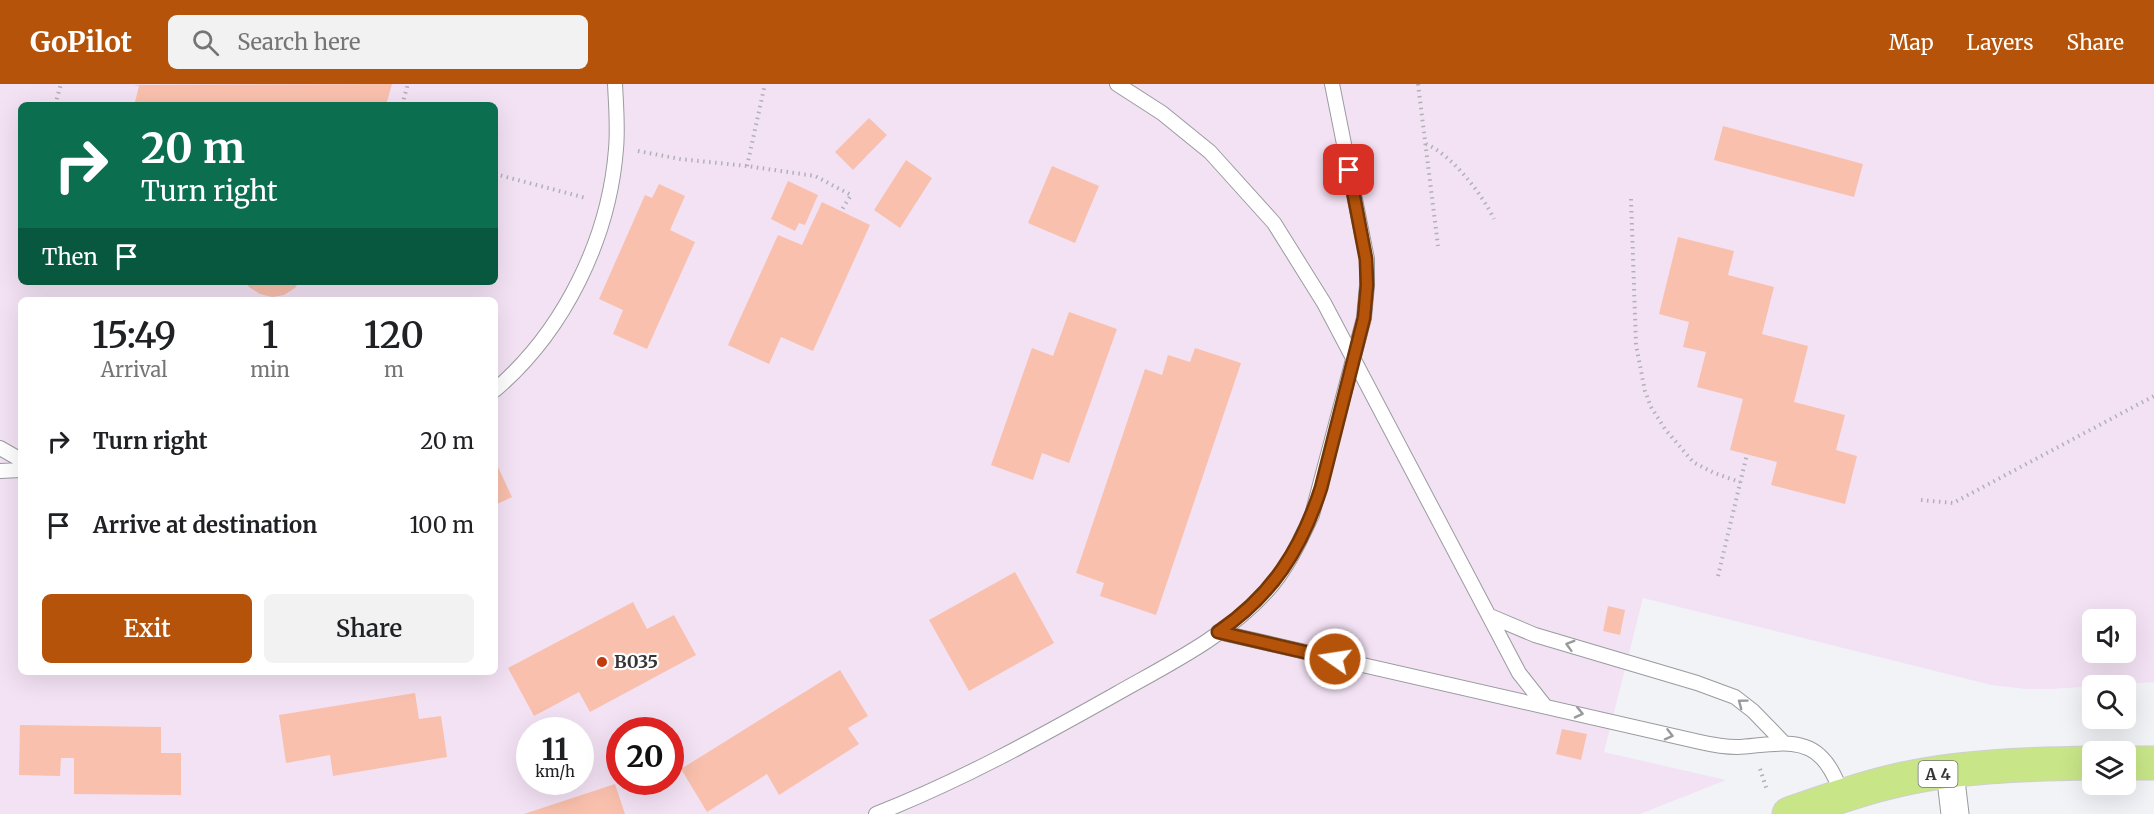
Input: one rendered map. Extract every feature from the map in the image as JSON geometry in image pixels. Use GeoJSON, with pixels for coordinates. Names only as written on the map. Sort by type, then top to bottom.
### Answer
{"type":"FeatureCollection","features":[{"type":"Feature","properties":{"kind":"highway","name":"A 4"},"geometry":{"type":"LineString","coordinates":[[1789,814],[1893,781],[2002,767],[2082,763]]}},
{"type":"Feature","properties":{"kind":"highway"},"geometry":{"type":"LineString","coordinates":[[2136,763],[2154,763]]}},
{"type":"Feature","properties":{"kind":"street"},"geometry":{"type":"LineString","coordinates":[[1950,772],[1955,814]]}},
{"type":"Feature","properties":{"kind":"lane"},"geometry":{"type":"LineString","coordinates":[[498,387],[526,358],[563,309],[579,281],[595,241],[607,203],[616,147],[615,84]]}},
{"type":"Feature","properties":{"kind":"lane"},"geometry":{"type":"LineString","coordinates":[[1117,84],[1162,113],[1210,152],[1274,223],[1312,284],[1354,360],[1519,673],[1545,706]]}},
{"type":"Feature","properties":{"kind":"lane"},"geometry":{"type":"LineString","coordinates":[[876,814],[954,782],[1161,669],[1218,632],[1266,592],[1300,541],[1321,488],[1364,318],[1367,285],[1366,259],[1332,84]]}},
{"type":"Feature","properties":{"kind":"lane"},"geometry":{"type":"LineString","coordinates":[[0,448],[18,458]]}},
{"type":"Feature","properties":{"kind":"lane"},"geometry":{"type":"LineString","coordinates":[[0,471],[18,471]]}},
{"type":"Feature","properties":{"kind":"lane"},"geometry":{"type":"LineString","coordinates":[[1490,616],[1535,635],[1697,683],[1736,697],[1784,743]]}},
{"type":"Feature","properties":{"kind":"lane"},"geometry":{"type":"LineString","coordinates":[[1218,632],[1700,742],[1721,746],[1784,743],[1806,748],[1822,757],[1843,795]]}},
{"type":"Feature","properties":{"kind":"path"},"geometry":{"type":"LineString","coordinates":[[56,102],[61,84]]}},
{"type":"Feature","properties":{"kind":"path"},"geometry":{"type":"LineString","coordinates":[[403,102],[408,84]]}},
{"type":"Feature","properties":{"kind":"path"},"geometry":{"type":"LineString","coordinates":[[747,166],[765,84]]}},
{"type":"Feature","properties":{"kind":"path"},"geometry":{"type":"LineString","coordinates":[[1418,84],[1438,246]]}},
{"type":"Feature","properties":{"kind":"path"},"geometry":{"type":"LineString","coordinates":[[1425,144],[1437,148],[1447,158],[1479,193],[1494,219]]}},
{"type":"Feature","properties":{"kind":"path"},"geometry":{"type":"LineString","coordinates":[[616,147],[680,159],[747,166],[815,177],[850,195],[841,211]]}},
{"type":"Feature","properties":{"kind":"path"},"geometry":{"type":"LineString","coordinates":[[498,175],[607,203]]}},
{"type":"Feature","properties":{"kind":"path"},"geometry":{"type":"LineString","coordinates":[[1631,199],[1636,345],[1645,392],[1651,407],[1665,429],[1693,462],[1714,473],[1740,482]]}},
{"type":"Feature","properties":{"kind":"path"},"geometry":{"type":"LineString","coordinates":[[1921,501],[1953,503],[2154,396]]}},
{"type":"Feature","properties":{"kind":"path"},"geometry":{"type":"LineString","coordinates":[[1718,576],[1747,454]]}},
{"type":"Feature","properties":{"kind":"path"},"geometry":{"type":"LineString","coordinates":[[1752,746],[1767,791]]}},
{"type":"Feature","properties":{"kind":"shaded area"},"geometry":{"type":"Polygon","coordinates":[[[0,84],[2154,84],[2154,682],[2136,683],[2136,675],[2082,675],[2082,687],[2025,689],[1991,685],[1643,598],[1604,752],[1726,780],[1640,814],[0,814],[0,84]]]}},
{"type":"Feature","properties":{"kind":"building"},"geometry":{"type":"Polygon","coordinates":[[[392,84],[387,102],[135,102],[139,86],[133,85],[392,84]]]}},
{"type":"Feature","properties":{"kind":"building"},"geometry":{"type":"Polygon","coordinates":[[[869,118],[887,135],[853,170],[835,152],[869,118]]]}},
{"type":"Feature","properties":{"kind":"building"},"geometry":{"type":"Polygon","coordinates":[[[1723,126],[1863,164],[1854,197],[1714,160],[1723,126]]]}},
{"type":"Feature","properties":{"kind":"building"},"geometry":{"type":"Polygon","coordinates":[[[906,160],[932,178],[900,228],[874,210],[906,160]]]}},
{"type":"Feature","properties":{"kind":"building"},"geometry":{"type":"Polygon","coordinates":[[[1052,166],[1099,186],[1075,243],[1028,223],[1052,166]]]}},
{"type":"Feature","properties":{"kind":"building"},"geometry":{"type":"Polygon","coordinates":[[[788,181],[818,195],[805,225],[799,223],[795,231],[771,219],[788,181]]]}},
{"type":"Feature","properties":{"kind":"building"},"geometry":{"type":"Polygon","coordinates":[[[659,184],[685,196],[670,230],[695,242],[647,349],[613,334],[623,310],[599,299],[645,195],[652,198],[659,184]]]}},
{"type":"Feature","properties":{"kind":"building"},"geometry":{"type":"Polygon","coordinates":[[[822,202],[870,225],[813,351],[781,337],[769,364],[728,345],[778,235],[802,245],[822,202]]]}},
{"type":"Feature","properties":{"kind":"building"},"geometry":{"type":"Polygon","coordinates":[[[1678,237],[1734,251],[1728,275],[1774,287],[1762,334],[1808,346],[1794,402],[1845,415],[1836,450],[1857,456],[1845,504],[1771,485],[1777,462],[1730,450],[1743,399],[1697,387],[1706,352],[1683,347],[1689,322],[1659,314],[1678,237]]]}},
{"type":"Feature","properties":{"kind":"building"},"geometry":{"type":"Polygon","coordinates":[[[248,285],[297,285],[284,295],[272,297],[260,294],[248,285]]]}},
{"type":"Feature","properties":{"kind":"building"},"geometry":{"type":"Polygon","coordinates":[[[1069,312],[1117,329],[1069,463],[1042,453],[1033,480],[991,465],[1032,348],[1053,356],[1069,312]]]}},
{"type":"Feature","properties":{"kind":"building"},"geometry":{"type":"Polygon","coordinates":[[[1195,348],[1241,363],[1156,615],[1100,596],[1104,583],[1076,573],[1145,369],[1162,375],[1168,355],[1190,362],[1195,348]]]}},
{"type":"Feature","properties":{"kind":"building"},"geometry":{"type":"Polygon","coordinates":[[[498,467],[512,497],[498,504],[498,467]]]}},
{"type":"Feature","properties":{"kind":"building"},"geometry":{"type":"Polygon","coordinates":[[[1015,572],[1054,643],[969,691],[929,620],[1015,572]]]}},
{"type":"Feature","properties":{"kind":"building","name":"B035"},"geometry":{"type":"Polygon","coordinates":[[[633,602],[647,629],[674,615],[696,655],[590,712],[579,692],[534,716],[508,668],[633,602]]]}},
{"type":"Feature","properties":{"kind":"building"},"geometry":{"type":"Polygon","coordinates":[[[1608,606],[1625,610],[1620,635],[1603,631],[1608,606]]]}},
{"type":"Feature","properties":{"kind":"building"},"geometry":{"type":"Polygon","coordinates":[[[840,670],[868,716],[848,728],[859,744],[779,795],[767,774],[707,812],[684,774],[684,767],[840,670]]]}},
{"type":"Feature","properties":{"kind":"building"},"geometry":{"type":"Polygon","coordinates":[[[415,693],[419,719],[441,716],[447,757],[333,776],[330,755],[286,763],[279,715],[415,693]]]}},
{"type":"Feature","properties":{"kind":"building"},"geometry":{"type":"Polygon","coordinates":[[[20,725],[161,727],[161,753],[181,753],[181,795],[74,794],[74,758],[61,758],[60,776],[19,775],[20,725]]]}},
{"type":"Feature","properties":{"kind":"building"},"geometry":{"type":"Polygon","coordinates":[[[1562,729],[1587,734],[1581,760],[1556,754],[1562,729]]]}},
{"type":"Feature","properties":{"kind":"building"},"geometry":{"type":"Polygon","coordinates":[[[606,787],[606,795],[619,795],[625,814],[524,814],[582,795],[594,795],[594,791],[606,787]]]}},
{"type":"Feature","properties":{"kind":"place","name":"B035"},"geometry":{"type":"Point","coordinates":[602,662]}},
{"type":"Feature","properties":{"kind":"route"},"geometry":{"type":"LineString","coordinates":[[1335,659],[1218,632],[1232,623],[1266,592],[1300,541],[1321,488],[1364,318],[1367,285],[1366,259],[1349,170]]}}]}
